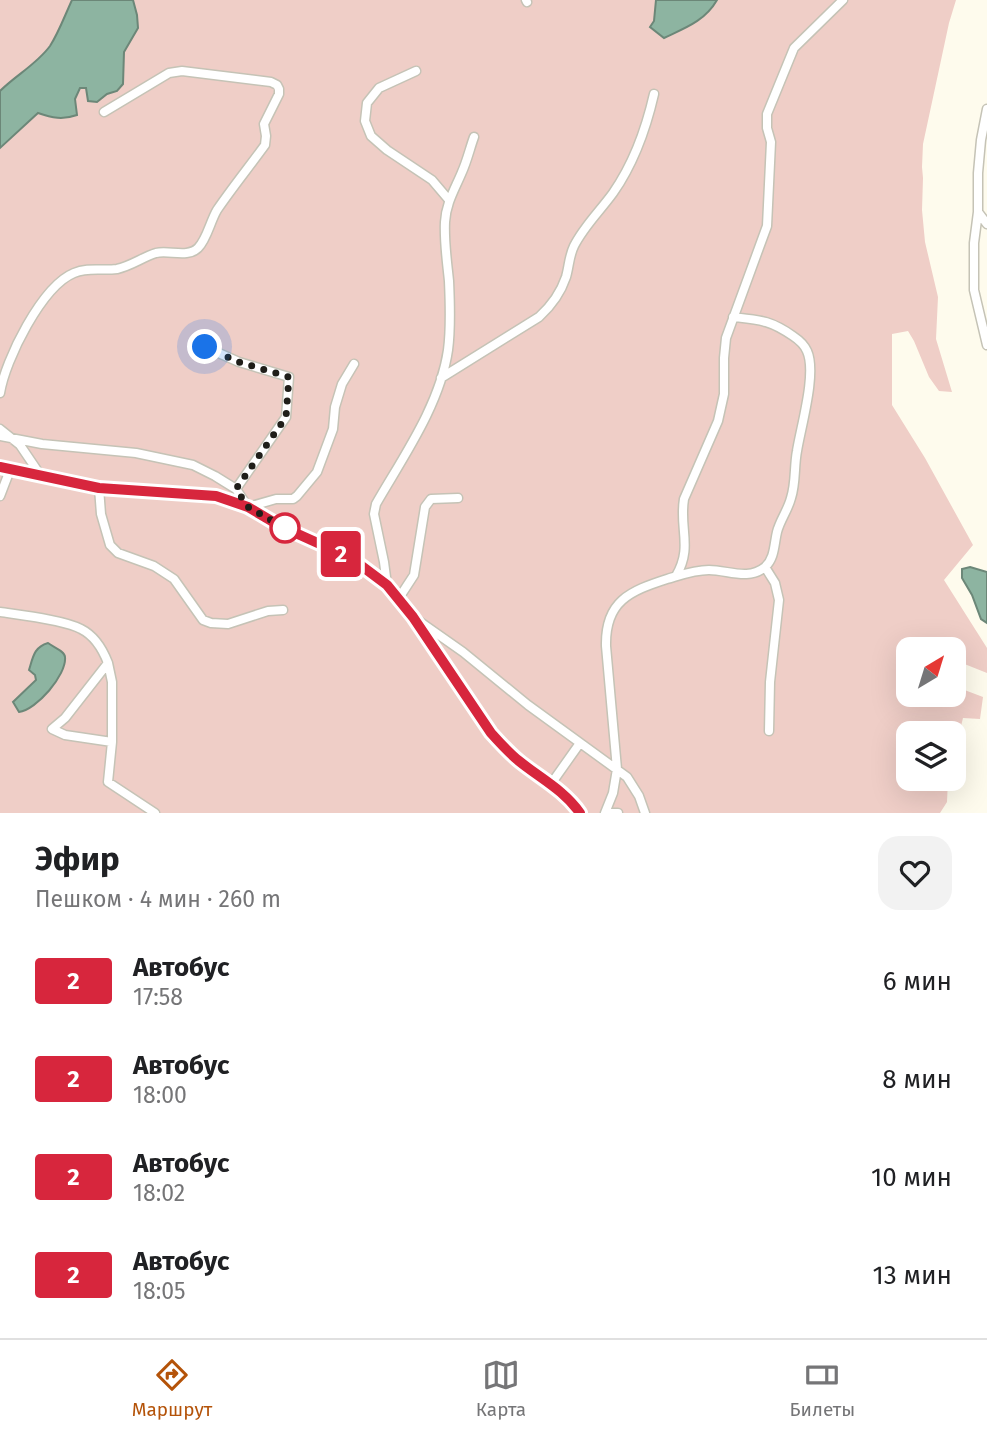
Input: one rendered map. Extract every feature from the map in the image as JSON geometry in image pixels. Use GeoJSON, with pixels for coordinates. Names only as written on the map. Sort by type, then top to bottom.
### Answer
{"type":"FeatureCollection","features":[{"type":"Feature","properties":{"kind":"main road"},"geometry":{"type":"LineString","coordinates":[[5,468],[99,488],[216,496],[248,507],[280,526],[355,561],[387,585],[399,598],[491,733],[518,761],[569,798],[580,813]]}},
{"type":"Feature","properties":{"kind":"street"},"geometry":{"type":"LineString","coordinates":[[676,576],[686,550],[684,499],[718,421],[724,394],[726,338],[767,226],[771,142],[767,114],[794,48],[843,0]]}},
{"type":"Feature","properties":{"kind":"street"},"geometry":{"type":"LineString","coordinates":[[0,393],[22,334],[60,282],[74,273],[88,269],[116,269],[155,254],[170,251],[189,253],[197,249],[216,212],[265,145],[267,136],[264,124],[279,89],[271,82],[182,71],[169,74],[104,112]]}},
{"type":"Feature","properties":{"kind":"street"},"geometry":{"type":"LineString","coordinates":[[416,71],[379,88],[367,103],[365,121],[371,136],[432,180],[449,200]]}},
{"type":"Feature","properties":{"kind":"street"},"geometry":{"type":"LineString","coordinates":[[442,378],[546,311],[562,288],[573,246],[613,193],[631,162],[647,124],[654,94]]}},
{"type":"Feature","properties":{"kind":"street"},"geometry":{"type":"LineString","coordinates":[[987,109],[981,140],[974,243],[974,290],[987,345]]}},
{"type":"Feature","properties":{"kind":"street"},"geometry":{"type":"LineString","coordinates":[[387,585],[374,514],[376,505],[431,405],[442,378],[448,349],[449,282],[445,220],[449,200],[474,137]]}},
{"type":"Feature","properties":{"kind":"street"},"geometry":{"type":"LineString","coordinates":[[978,212],[987,225]]}},
{"type":"Feature","properties":{"kind":"street"},"geometry":{"type":"LineString","coordinates":[[618,813],[605,813],[613,793],[617,769],[606,646],[608,620],[615,607],[631,593],[689,572],[708,570],[747,574],[765,567],[773,554],[779,526],[791,500],[808,392],[809,357],[801,342],[775,325],[762,320],[733,317]]}},
{"type":"Feature","properties":{"kind":"street"},"geometry":{"type":"LineString","coordinates":[[205,347],[239,362],[289,377],[286,417],[236,489]]}},
{"type":"Feature","properties":{"kind":"street"},"geometry":{"type":"LineString","coordinates":[[0,436],[42,444],[136,453],[193,465],[236,489],[248,507],[276,499],[293,499],[317,472],[333,429],[335,407],[342,384],[354,364]]}},
{"type":"Feature","properties":{"kind":"street"},"geometry":{"type":"LineString","coordinates":[[0,429],[20,445],[41,476]]}},
{"type":"Feature","properties":{"kind":"street"},"geometry":{"type":"LineString","coordinates":[[0,496],[5,468]]}},
{"type":"Feature","properties":{"kind":"street"},"geometry":{"type":"LineString","coordinates":[[99,488],[101,514],[110,545],[118,553],[154,566],[174,579],[203,620],[228,624],[268,611],[283,610]]}},
{"type":"Feature","properties":{"kind":"street"},"geometry":{"type":"LineString","coordinates":[[399,598],[414,575],[425,507],[431,499],[457,498]]}},
{"type":"Feature","properties":{"kind":"street"},"geometry":{"type":"LineString","coordinates":[[765,567],[775,583],[779,600],[770,682],[769,732]]}},
{"type":"Feature","properties":{"kind":"street"},"geometry":{"type":"LineString","coordinates":[[0,612],[68,624],[81,629],[104,651],[112,682],[112,742],[108,782],[155,813]]}},
{"type":"Feature","properties":{"kind":"street"},"geometry":{"type":"LineString","coordinates":[[413,617],[627,777],[639,796],[645,813]]}},
{"type":"Feature","properties":{"kind":"street"},"geometry":{"type":"LineString","coordinates":[[108,663],[65,718],[52,729],[65,735],[112,742]]}},
{"type":"Feature","properties":{"kind":"street"},"geometry":{"type":"LineString","coordinates":[[551,784],[580,743]]}},
{"type":"Feature","properties":{"kind":"shaded area"},"geometry":{"type":"Polygon","coordinates":[[[0,0],[956,0],[923,144],[922,167],[925,242],[938,297],[936,339],[952,392],[939,391],[929,377],[908,331],[892,334],[892,405],[973,545],[944,580],[987,648],[987,673],[966,665],[966,637],[896,637],[896,707],[966,707],[966,691],[983,697],[980,719],[896,721],[896,791],[947,791],[947,802],[940,813],[0,813],[0,0]]]}},
{"type":"Feature","properties":{"kind":"shaded area"},"geometry":{"type":"Polygon","coordinates":[[[72,0],[133,0],[138,28],[124,52],[123,84],[117,91],[107,94],[97,102],[88,101],[86,88],[80,88],[75,99],[77,115],[57,118],[38,113],[0,148],[0,91],[50,46],[72,0]]]}},
{"type":"Feature","properties":{"kind":"shaded area"},"geometry":{"type":"Polygon","coordinates":[[[656,0],[717,0],[700,19],[664,38],[650,27],[654,21],[656,0]]]}},
{"type":"Feature","properties":{"kind":"shaded area"},"geometry":{"type":"Polygon","coordinates":[[[970,567],[987,572],[987,623],[981,619],[962,578],[962,569],[970,567]]]}},
{"type":"Feature","properties":{"kind":"shaded area"},"geometry":{"type":"Polygon","coordinates":[[[48,643],[65,657],[61,673],[42,698],[19,712],[13,702],[36,680],[29,670],[37,650],[48,643]]]}},
{"type":"Feature","properties":{"kind":"bus line","name":"2"},"geometry":{"type":"LineString","coordinates":[[0,467],[99,488],[216,496],[235,501],[280,526],[355,561],[393,590],[491,733],[518,761],[569,798],[580,813]]}},
{"type":"Feature","properties":{"kind":"route"},"geometry":{"type":"LineString","coordinates":[[205,347],[239,362],[289,377],[286,417],[236,489],[248,507],[285,528]]}}]}
